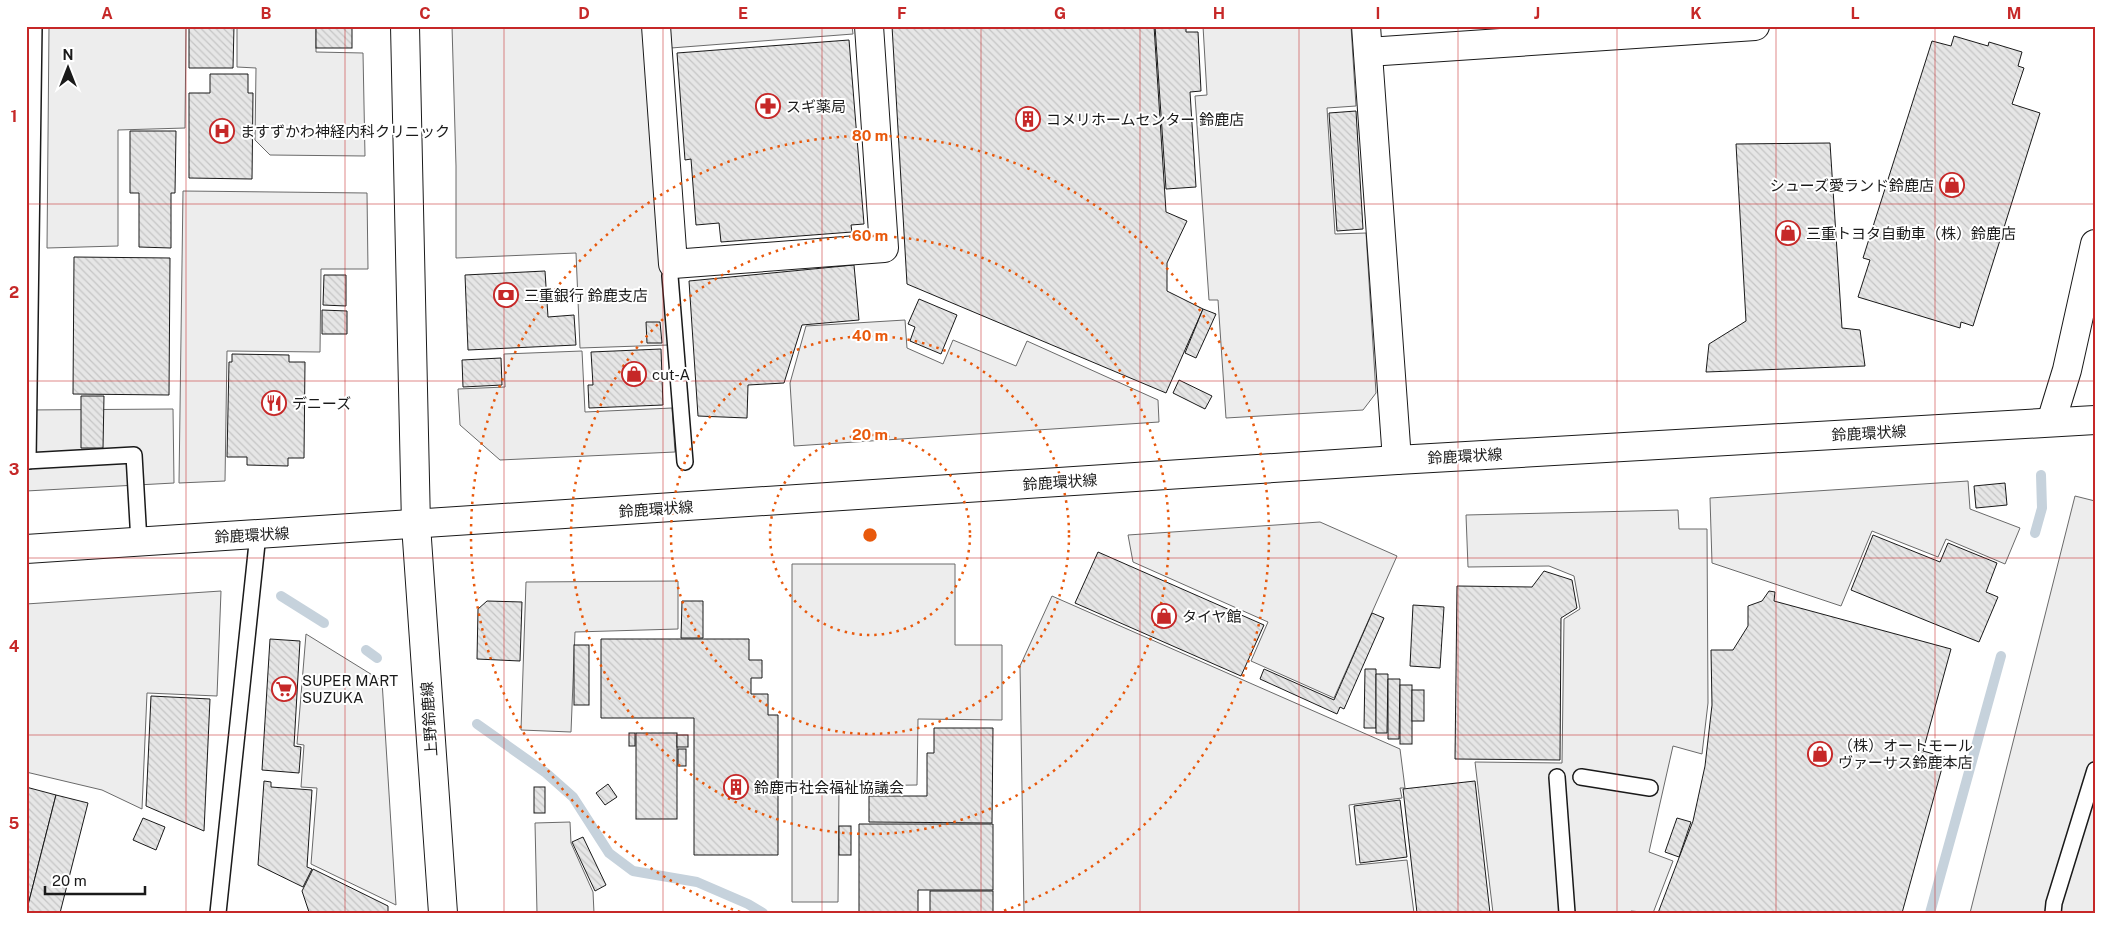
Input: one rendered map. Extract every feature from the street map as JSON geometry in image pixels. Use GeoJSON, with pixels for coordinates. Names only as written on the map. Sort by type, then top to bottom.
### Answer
{"type":"FeatureCollection","features":[{"type":"Feature","properties":{"kind":"main road","name":"上野鈴鹿線"},"geometry":{"type":"LineString","coordinates":[[405,26],[416,525],[443,913]]}},
{"type":"Feature","properties":{"kind":"main road"},"geometry":{"type":"LineString","coordinates":[[656,26],[673,264],[884,248],[869,26]]}},
{"type":"Feature","properties":{"kind":"main road"},"geometry":{"type":"LineString","coordinates":[[1397,460],[1367,39],[1755,26]]}},
{"type":"Feature","properties":{"kind":"main road"},"geometry":{"type":"LineString","coordinates":[[2051,422],[2067,370],[2095,244]]}},
{"type":"Feature","properties":{"kind":"main road","name":"鈴鹿環状線"},"geometry":{"type":"LineString","coordinates":[[26,549],[1397,460],[2095,420]]}},
{"type":"Feature","properties":{"kind":"lane"},"geometry":{"type":"LineString","coordinates":[[34,26],[27,461],[134,455],[139,542]]}},
{"type":"Feature","properties":{"kind":"lane"},"geometry":{"type":"LineString","coordinates":[[673,264],[670,276],[685,462]]}},
{"type":"Feature","properties":{"kind":"lane"},"geometry":{"type":"LineString","coordinates":[[218,913],[258,534]]}},
{"type":"Feature","properties":{"kind":"lane"},"geometry":{"type":"LineString","coordinates":[[2053,913],[2054,903],[2095,770]]}},
{"type":"Feature","properties":{"kind":"lane"},"geometry":{"type":"LineString","coordinates":[[1558,777],[1567,913]]}},
{"type":"Feature","properties":{"kind":"lane"},"geometry":{"type":"LineString","coordinates":[[1581,777],[1650,788]]}},
{"type":"Feature","properties":{"kind":"shaded area"},"geometry":{"type":"Polygon","coordinates":[[[49,26],[186,26],[185,128],[118,130],[118,246],[47,248],[49,26]]]}},
{"type":"Feature","properties":{"kind":"shaded area"},"geometry":{"type":"Polygon","coordinates":[[[237,26],[316,26],[316,52],[363,53],[365,156],[270,155],[255,140],[256,68],[237,67],[237,26]]]}},
{"type":"Feature","properties":{"kind":"shaded area"},"geometry":{"type":"Polygon","coordinates":[[[452,26],[644,26],[652,159],[669,345],[580,348],[576,253],[456,258],[456,166],[452,26]]]}},
{"type":"Feature","properties":{"kind":"shaded area"},"geometry":{"type":"Polygon","coordinates":[[[669,26],[852,26],[853,34],[671,48],[669,26]]]}},
{"type":"Feature","properties":{"kind":"shaded area"},"geometry":{"type":"Polygon","coordinates":[[[1203,26],[1351,26],[1356,106],[1327,108],[1335,234],[1366,233],[1376,393],[1363,410],[1226,418],[1218,300],[1209,300],[1195,96],[1207,95],[1203,26]]]}},
{"type":"Feature","properties":{"kind":"shaded area"},"geometry":{"type":"Polygon","coordinates":[[[183,191],[367,193],[368,269],[321,269],[320,352],[227,351],[225,481],[179,483],[183,191]]]}},
{"type":"Feature","properties":{"kind":"shaded area"},"geometry":{"type":"Polygon","coordinates":[[[905,320],[907,348],[943,364],[953,340],[1016,366],[1027,341],[1158,400],[1159,422],[794,446],[790,383],[806,326],[905,320]]]}},
{"type":"Feature","properties":{"kind":"shaded area"},"geometry":{"type":"Polygon","coordinates":[[[582,351],[585,412],[672,408],[675,452],[500,460],[460,425],[458,389],[505,387],[504,354],[582,351]]]}},
{"type":"Feature","properties":{"kind":"shaded area"},"geometry":{"type":"Polygon","coordinates":[[[173,409],[174,483],[26,491],[26,410],[173,409]]]}},
{"type":"Feature","properties":{"kind":"shaded area"},"geometry":{"type":"Polygon","coordinates":[[[1968,481],[1970,509],[2020,528],[2005,564],[1946,539],[1938,557],[1872,531],[1841,606],[1712,563],[1710,498],[1968,481]]]}},
{"type":"Feature","properties":{"kind":"shaded area"},"geometry":{"type":"Polygon","coordinates":[[[2075,496],[2095,501],[2095,913],[1970,913],[2075,496]]]}},
{"type":"Feature","properties":{"kind":"shaded area"},"geometry":{"type":"Polygon","coordinates":[[[1678,510],[1679,529],[1707,529],[1708,703],[1702,754],[1673,746],[1649,852],[1673,861],[1653,913],[1631,911],[1630,913],[1493,913],[1475,762],[1562,763],[1564,619],[1580,609],[1574,576],[1549,566],[1468,567],[1466,515],[1678,510]]]}},
{"type":"Feature","properties":{"kind":"shaded area"},"geometry":{"type":"Polygon","coordinates":[[[1320,522],[1397,556],[1334,698],[1251,661],[1268,622],[1133,562],[1128,535],[1320,522]]]}},
{"type":"Feature","properties":{"kind":"shaded area"},"geometry":{"type":"Polygon","coordinates":[[[792,564],[955,564],[955,645],[1002,645],[1002,720],[918,719],[917,785],[839,786],[838,902],[792,902],[792,564]]]}},
{"type":"Feature","properties":{"kind":"shaded area"},"geometry":{"type":"Polygon","coordinates":[[[678,581],[678,629],[575,632],[571,732],[521,730],[526,582],[678,581]]]}},
{"type":"Feature","properties":{"kind":"shaded area"},"geometry":{"type":"Polygon","coordinates":[[[221,591],[217,696],[147,693],[142,809],[102,790],[26,772],[26,604],[221,591]]]}},
{"type":"Feature","properties":{"kind":"shaded area"},"geometry":{"type":"Polygon","coordinates":[[[1052,596],[1400,749],[1405,788],[1400,788],[1402,798],[1349,805],[1356,865],[1407,860],[1414,913],[1024,913],[1020,666],[1052,596]]]}},
{"type":"Feature","properties":{"kind":"shaded area"},"geometry":{"type":"Polygon","coordinates":[[[306,634],[382,681],[396,905],[311,864],[317,788],[301,787],[304,745],[297,744],[306,634]]]}},
{"type":"Feature","properties":{"kind":"shaded area"},"geometry":{"type":"Polygon","coordinates":[[[570,822],[571,843],[593,892],[594,913],[537,913],[535,823],[570,822]]]}},
{"type":"Feature","properties":{"kind":"building"},"geometry":{"type":"Polygon","coordinates":[[[189,26],[234,26],[233,68],[189,68],[189,26]]]}},
{"type":"Feature","properties":{"kind":"building"},"geometry":{"type":"Polygon","coordinates":[[[316,26],[352,26],[352,48],[316,48],[316,26]]]}},
{"type":"Feature","properties":{"kind":"building","name":"コメリホームセンター 鈴鹿店"},"geometry":{"type":"Polygon","coordinates":[[[892,26],[1154,26],[1166,212],[1187,221],[1167,263],[1167,291],[1203,309],[1166,393],[907,284],[892,26]]]}},
{"type":"Feature","properties":{"kind":"building"},"geometry":{"type":"Polygon","coordinates":[[[1155,26],[1186,26],[1186,32],[1198,32],[1201,91],[1190,92],[1196,187],[1166,189],[1155,26]]]}},
{"type":"Feature","properties":{"kind":"building","name":"シューズ愛ランド鈴鹿店"},"geometry":{"type":"Polygon","coordinates":[[[1954,36],[1988,46],[1989,42],[2022,52],[2018,66],[2024,68],[2012,104],[2040,113],[1973,326],[1961,322],[1960,328],[1858,297],[1870,260],[1863,258],[1932,41],[1951,46],[1954,36]]]}},
{"type":"Feature","properties":{"kind":"building","name":"スギ薬局"},"geometry":{"type":"Polygon","coordinates":[[[849,40],[864,224],[851,225],[852,232],[721,242],[719,223],[696,225],[691,159],[685,160],[677,53],[849,40]]]}},
{"type":"Feature","properties":{"kind":"building"},"geometry":{"type":"Polygon","coordinates":[[[210,74],[248,74],[248,93],[253,93],[252,179],[189,178],[189,93],[210,93],[210,74]]]}},
{"type":"Feature","properties":{"kind":"building"},"geometry":{"type":"Polygon","coordinates":[[[1356,111],[1363,229],[1337,231],[1329,113],[1356,111]]]}},
{"type":"Feature","properties":{"kind":"building"},"geometry":{"type":"Polygon","coordinates":[[[130,131],[176,131],[175,193],[171,193],[171,248],[139,247],[139,193],[130,193],[130,131]]]}},
{"type":"Feature","properties":{"kind":"building","name":"三重トヨタ自動車（株）鈴鹿店"},"geometry":{"type":"Polygon","coordinates":[[[1830,143],[1842,328],[1860,330],[1865,366],[1706,372],[1709,344],[1746,321],[1736,144],[1830,143]]]}},
{"type":"Feature","properties":{"kind":"building"},"geometry":{"type":"Polygon","coordinates":[[[74,257],[170,258],[169,395],[73,394],[74,257]]]}},
{"type":"Feature","properties":{"kind":"building"},"geometry":{"type":"Polygon","coordinates":[[[854,265],[859,320],[802,325],[784,383],[748,385],[747,418],[698,416],[689,281],[854,265]]]}},
{"type":"Feature","properties":{"kind":"building","name":"三重銀行 鈴鹿支店"},"geometry":{"type":"Polygon","coordinates":[[[545,271],[548,317],[574,315],[576,345],[468,350],[465,275],[545,271]]]}},
{"type":"Feature","properties":{"kind":"building"},"geometry":{"type":"Polygon","coordinates":[[[324,275],[346,275],[346,306],[323,305],[324,275]]]}},
{"type":"Feature","properties":{"kind":"building"},"geometry":{"type":"Polygon","coordinates":[[[919,299],[957,315],[941,354],[910,341],[915,327],[908,324],[919,299]]]}},
{"type":"Feature","properties":{"kind":"building"},"geometry":{"type":"Polygon","coordinates":[[[1203,309],[1216,314],[1196,358],[1185,353],[1203,309]]]}},
{"type":"Feature","properties":{"kind":"building"},"geometry":{"type":"Polygon","coordinates":[[[322,310],[347,311],[347,334],[322,334],[322,310]]]}},
{"type":"Feature","properties":{"kind":"building"},"geometry":{"type":"Polygon","coordinates":[[[646,322],[660,322],[662,343],[647,343],[646,322]]]}},
{"type":"Feature","properties":{"kind":"building"},"geometry":{"type":"Polygon","coordinates":[[[661,349],[663,405],[589,408],[588,385],[593,385],[591,352],[661,349]]]}},
{"type":"Feature","properties":{"kind":"building"},"geometry":{"type":"Polygon","coordinates":[[[232,354],[289,355],[289,362],[305,362],[304,458],[288,458],[288,466],[247,465],[247,457],[227,457],[229,362],[232,362],[232,354]]]}},
{"type":"Feature","properties":{"kind":"building"},"geometry":{"type":"Polygon","coordinates":[[[501,358],[502,385],[463,387],[462,360],[501,358]]]}},
{"type":"Feature","properties":{"kind":"building"},"geometry":{"type":"Polygon","coordinates":[[[1179,380],[1212,396],[1205,409],[1173,393],[1179,380]]]}},
{"type":"Feature","properties":{"kind":"building"},"geometry":{"type":"Polygon","coordinates":[[[81,396],[104,396],[103,448],[81,448],[81,396]]]}},
{"type":"Feature","properties":{"kind":"building"},"geometry":{"type":"Polygon","coordinates":[[[2005,483],[2007,505],[1976,508],[1974,486],[2005,483]]]}},
{"type":"Feature","properties":{"kind":"building"},"geometry":{"type":"Polygon","coordinates":[[[1873,535],[1940,562],[1948,543],[1997,563],[1986,592],[1998,597],[1979,642],[1851,590],[1873,535]]]}},
{"type":"Feature","properties":{"kind":"building"},"geometry":{"type":"Polygon","coordinates":[[[1098,552],[1264,625],[1241,676],[1075,603],[1098,552]]]}},
{"type":"Feature","properties":{"kind":"building"},"geometry":{"type":"Polygon","coordinates":[[[1544,571],[1572,580],[1577,608],[1561,618],[1560,760],[1455,759],[1457,586],[1532,587],[1544,571]]]}},
{"type":"Feature","properties":{"kind":"building","name":"（株）オートモール ヴァーサス鈴鹿本店"},"geometry":{"type":"Polygon","coordinates":[[[1769,591],[1775,592],[1774,601],[1951,649],[1923,751],[1945,757],[1902,913],[1658,913],[1693,821],[1705,766],[1712,705],[1711,650],[1733,650],[1748,626],[1748,606],[1762,601],[1769,591]]]}},
{"type":"Feature","properties":{"kind":"building"},"geometry":{"type":"Polygon","coordinates":[[[487,601],[522,602],[520,661],[477,659],[478,609],[487,601]]]}},
{"type":"Feature","properties":{"kind":"building"},"geometry":{"type":"Polygon","coordinates":[[[682,601],[703,601],[703,638],[681,638],[682,601]]]}},
{"type":"Feature","properties":{"kind":"building"},"geometry":{"type":"Polygon","coordinates":[[[1413,605],[1444,607],[1440,668],[1410,666],[1413,605]]]}},
{"type":"Feature","properties":{"kind":"building"},"geometry":{"type":"Polygon","coordinates":[[[1372,613],[1384,618],[1344,709],[1340,707],[1337,714],[1260,679],[1264,669],[1334,700],[1372,613]]]}},
{"type":"Feature","properties":{"kind":"building"},"geometry":{"type":"Polygon","coordinates":[[[270,639],[300,641],[294,746],[301,747],[299,773],[262,770],[270,639]]]}},
{"type":"Feature","properties":{"kind":"building","name":"鈴鹿市社会福祉協議会"},"geometry":{"type":"Polygon","coordinates":[[[601,639],[749,639],[749,660],[762,660],[762,678],[751,678],[751,694],[768,694],[768,715],[778,715],[778,855],[694,855],[694,718],[601,718],[601,639]]]}},
{"type":"Feature","properties":{"kind":"building"},"geometry":{"type":"Polygon","coordinates":[[[574,645],[589,645],[589,705],[574,705],[574,645]]]}},
{"type":"Feature","properties":{"kind":"building"},"geometry":{"type":"Polygon","coordinates":[[[1365,669],[1376,669],[1376,728],[1364,728],[1365,669]]]}},
{"type":"Feature","properties":{"kind":"building"},"geometry":{"type":"Polygon","coordinates":[[[1376,674],[1388,674],[1387,733],[1376,733],[1376,674]]]}},
{"type":"Feature","properties":{"kind":"building"},"geometry":{"type":"Polygon","coordinates":[[[1388,679],[1400,679],[1399,739],[1388,739],[1388,679]]]}},
{"type":"Feature","properties":{"kind":"building"},"geometry":{"type":"Polygon","coordinates":[[[1400,685],[1412,685],[1412,744],[1400,744],[1400,685]]]}},
{"type":"Feature","properties":{"kind":"building"},"geometry":{"type":"Polygon","coordinates":[[[1412,690],[1424,690],[1424,721],[1412,721],[1412,690]]]}},
{"type":"Feature","properties":{"kind":"building"},"geometry":{"type":"Polygon","coordinates":[[[151,696],[210,699],[204,831],[146,806],[151,696]]]}},
{"type":"Feature","properties":{"kind":"building"},"geometry":{"type":"Polygon","coordinates":[[[934,728],[993,728],[992,823],[869,822],[869,796],[927,796],[927,753],[934,753],[934,728]]]}},
{"type":"Feature","properties":{"kind":"building"},"geometry":{"type":"Polygon","coordinates":[[[629,733],[635,733],[635,746],[629,746],[629,733]]]}},
{"type":"Feature","properties":{"kind":"building"},"geometry":{"type":"Polygon","coordinates":[[[636,733],[677,733],[677,819],[636,819],[636,733]]]}},
{"type":"Feature","properties":{"kind":"building"},"geometry":{"type":"Polygon","coordinates":[[[677,735],[688,735],[688,747],[677,747],[677,735]]]}},
{"type":"Feature","properties":{"kind":"building"},"geometry":{"type":"Polygon","coordinates":[[[678,749],[686,749],[686,766],[678,766],[678,749]]]}},
{"type":"Feature","properties":{"kind":"building"},"geometry":{"type":"Polygon","coordinates":[[[264,781],[271,782],[271,787],[312,790],[307,867],[312,869],[303,887],[258,865],[264,781]]]}},
{"type":"Feature","properties":{"kind":"building"},"geometry":{"type":"Polygon","coordinates":[[[1475,781],[1490,913],[1417,913],[1403,789],[1475,781]]]}},
{"type":"Feature","properties":{"kind":"building"},"geometry":{"type":"Polygon","coordinates":[[[608,784],[617,797],[605,805],[596,793],[608,784]]]}},
{"type":"Feature","properties":{"kind":"building"},"geometry":{"type":"Polygon","coordinates":[[[26,787],[56,795],[26,913],[26,787]]]}},
{"type":"Feature","properties":{"kind":"building"},"geometry":{"type":"Polygon","coordinates":[[[534,787],[545,787],[545,813],[534,813],[534,787]]]}},
{"type":"Feature","properties":{"kind":"building"},"geometry":{"type":"Polygon","coordinates":[[[56,795],[88,803],[60,913],[26,913],[56,795]]]}},
{"type":"Feature","properties":{"kind":"building"},"geometry":{"type":"Polygon","coordinates":[[[1400,800],[1407,857],[1360,863],[1354,806],[1400,800]]]}},
{"type":"Feature","properties":{"kind":"building"},"geometry":{"type":"Polygon","coordinates":[[[143,818],[165,827],[156,850],[133,840],[143,818]]]}},
{"type":"Feature","properties":{"kind":"building"},"geometry":{"type":"Polygon","coordinates":[[[1677,818],[1691,822],[1679,857],[1665,852],[1677,818]]]}},
{"type":"Feature","properties":{"kind":"building"},"geometry":{"type":"Polygon","coordinates":[[[859,824],[993,824],[993,890],[918,890],[918,913],[859,913],[859,824]]]}},
{"type":"Feature","properties":{"kind":"building"},"geometry":{"type":"Polygon","coordinates":[[[839,826],[851,826],[851,855],[839,855],[839,826]]]}},
{"type":"Feature","properties":{"kind":"building"},"geometry":{"type":"Polygon","coordinates":[[[583,837],[606,885],[595,891],[572,842],[583,837]]]}},
{"type":"Feature","properties":{"kind":"building"},"geometry":{"type":"Polygon","coordinates":[[[313,869],[388,906],[388,913],[309,912],[302,891],[313,869]]]}},
{"type":"Feature","properties":{"kind":"building"},"geometry":{"type":"Polygon","coordinates":[[[930,891],[993,891],[993,913],[930,913],[930,891]]]}},
{"type":"Feature","properties":{"kind":"waterway"},"geometry":{"type":"LineString","coordinates":[[2035,533],[2042,508],[2041,475]]}},
{"type":"Feature","properties":{"kind":"waterway"},"geometry":{"type":"LineString","coordinates":[[281,596],[324,623]]}},
{"type":"Feature","properties":{"kind":"waterway"},"geometry":{"type":"LineString","coordinates":[[366,650],[377,658]]}},
{"type":"Feature","properties":{"kind":"waterway"},"geometry":{"type":"LineString","coordinates":[[1930,913],[2001,656]]}},
{"type":"Feature","properties":{"kind":"waterway"},"geometry":{"type":"LineString","coordinates":[[477,724],[546,773],[573,797],[609,853],[633,871],[697,882],[748,904],[763,913]]}},
{"type":"Feature","properties":{"kind":"place","name":"スギ薬局"},"geometry":{"type":"Point","coordinates":[768,106]}},
{"type":"Feature","properties":{"kind":"place","name":"コメリホームセンター 鈴鹿店"},"geometry":{"type":"Point","coordinates":[1028,119]}},
{"type":"Feature","properties":{"kind":"place","name":"ますずかわ神経内科クリニック"},"geometry":{"type":"Point","coordinates":[222,131]}},
{"type":"Feature","properties":{"kind":"place","name":"シューズ愛ランド鈴鹿店"},"geometry":{"type":"Point","coordinates":[1952,185]}},
{"type":"Feature","properties":{"kind":"place","name":"三重トヨタ自動車（株）鈴鹿店"},"geometry":{"type":"Point","coordinates":[1788,233]}},
{"type":"Feature","properties":{"kind":"place","name":"三重銀行 鈴鹿支店"},"geometry":{"type":"Point","coordinates":[506,295]}},
{"type":"Feature","properties":{"kind":"place","name":"cut-A"},"geometry":{"type":"Point","coordinates":[634,374]}},
{"type":"Feature","properties":{"kind":"place","name":"デニーズ"},"geometry":{"type":"Point","coordinates":[274,403]}},
{"type":"Feature","properties":{"kind":"place","name":"タイヤ館"},"geometry":{"type":"Point","coordinates":[1164,616]}},
{"type":"Feature","properties":{"kind":"place","name":"SUPER MART SUZUKA"},"geometry":{"type":"Point","coordinates":[284,689]}},
{"type":"Feature","properties":{"kind":"place","name":"（株）オートモール ヴァーサス鈴鹿本店"},"geometry":{"type":"Point","coordinates":[1820,754]}},
{"type":"Feature","properties":{"kind":"place","name":"鈴鹿市社会福祉協議会"},"geometry":{"type":"Point","coordinates":[736,787]}}]}
